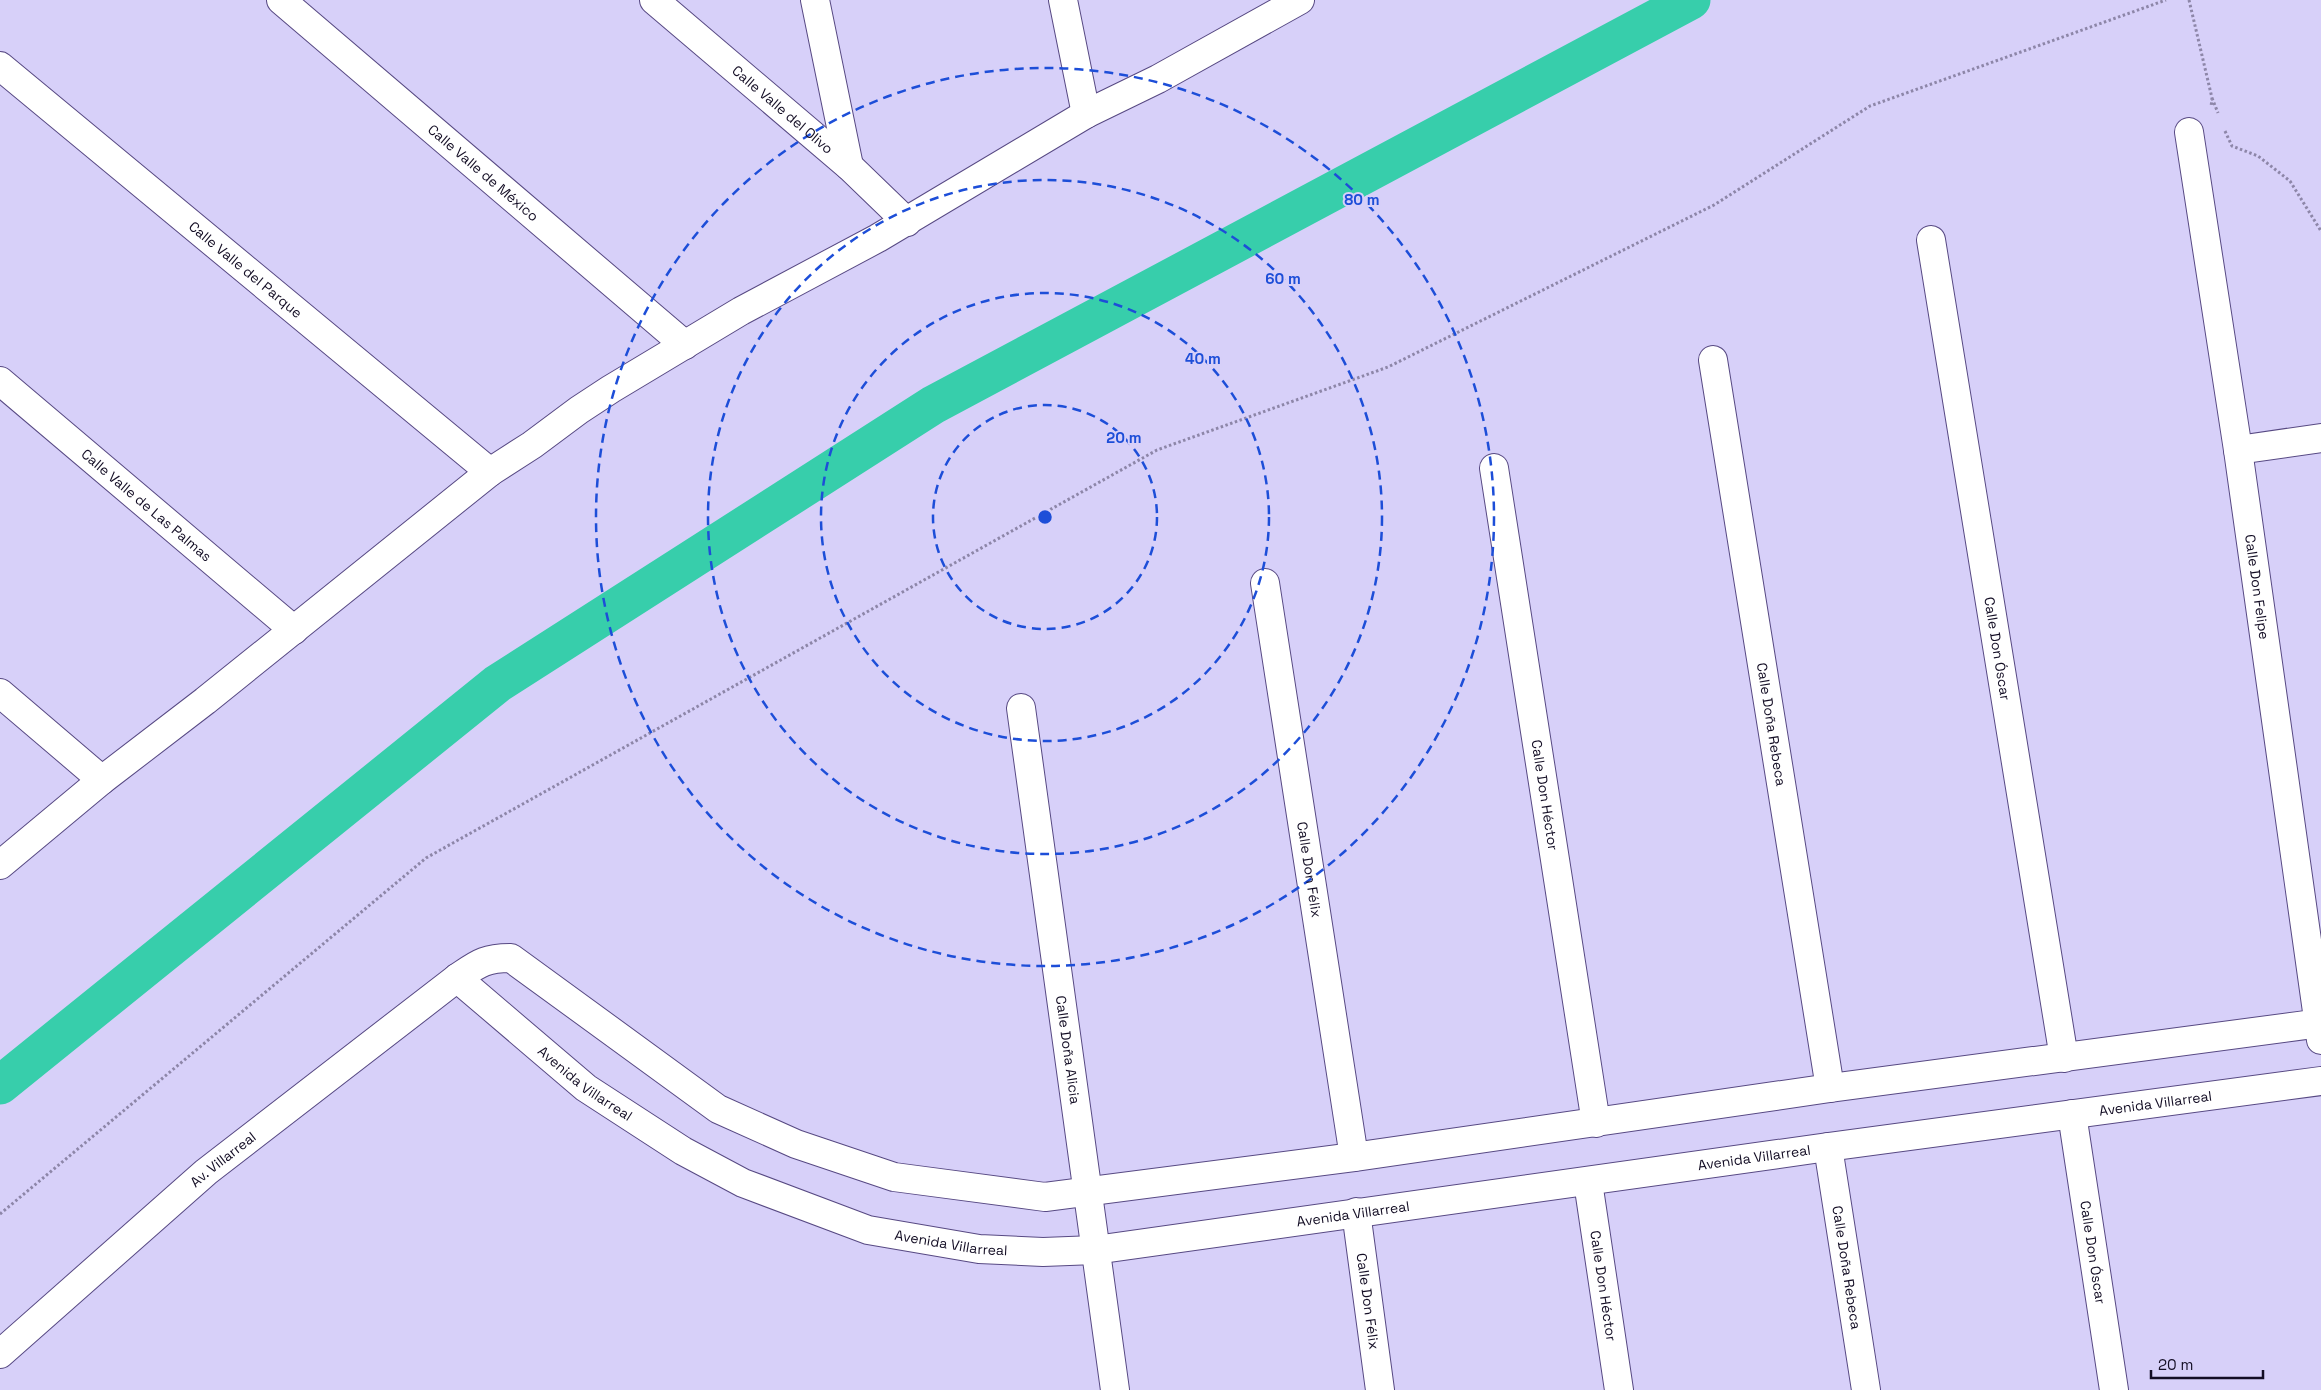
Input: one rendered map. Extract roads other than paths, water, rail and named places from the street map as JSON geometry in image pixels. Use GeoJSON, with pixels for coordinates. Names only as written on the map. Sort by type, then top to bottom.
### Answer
{"type":"FeatureCollection","features":[{"type":"Feature","properties":{"kind":"street","name":"Calle Valle de México"},"geometry":{"type":"LineString","coordinates":[[281,0],[685,345]]}},
{"type":"Feature","properties":{"kind":"street","name":"Calle Valle del Olivo"},"geometry":{"type":"LineString","coordinates":[[654,0],[849,166],[907,222]]}},
{"type":"Feature","properties":{"kind":"street"},"geometry":{"type":"LineString","coordinates":[[815,0],[849,166]]}},
{"type":"Feature","properties":{"kind":"street"},"geometry":{"type":"LineString","coordinates":[[1063,0],[1086,114]]}},
{"type":"Feature","properties":{"kind":"street"},"geometry":{"type":"LineString","coordinates":[[0,865],[102,780],[294,630],[490,472],[532,445],[579,410],[742,311],[907,222],[1086,114],[1158,78],[1300,0]]}},
{"type":"Feature","properties":{"kind":"street","name":"Calle Valle del Parque"},"geometry":{"type":"LineString","coordinates":[[0,66],[490,472]]}},
{"type":"Feature","properties":{"kind":"street","name":"Calle Don Felipe"},"geometry":{"type":"LineString","coordinates":[[2189,132],[2238,450],[2320,1029]]}},
{"type":"Feature","properties":{"kind":"street","name":"Calle Don Óscar"},"geometry":{"type":"LineString","coordinates":[[1931,240],[2064,1058]]}},
{"type":"Feature","properties":{"kind":"street","name":"Calle Doña Rebeca"},"geometry":{"type":"LineString","coordinates":[[1713,360],[1830,1088]]}},
{"type":"Feature","properties":{"kind":"street","name":"Calle Valle de Las Palmas"},"geometry":{"type":"LineString","coordinates":[[0,381],[294,630]]}},
{"type":"Feature","properties":{"kind":"street"},"geometry":{"type":"LineString","coordinates":[[2238,450],[2321,438]]}},
{"type":"Feature","properties":{"kind":"street","name":"Calle Don Héctor"},"geometry":{"type":"LineString","coordinates":[[1494,468],[1596,1123]]}},
{"type":"Feature","properties":{"kind":"street","name":"Calle Don Félix"},"geometry":{"type":"LineString","coordinates":[[1265,583],[1354,1157]]}},
{"type":"Feature","properties":{"kind":"street"},"geometry":{"type":"LineString","coordinates":[[0,693],[102,780]]}},
{"type":"Feature","properties":{"kind":"street","name":"Calle Doña Alicia"},"geometry":{"type":"LineString","coordinates":[[1021,708],[1115,1390]]}},
{"type":"Feature","properties":{"kind":"street","name":"Av. Villarreal"},"geometry":{"type":"LineString","coordinates":[[0,1354],[206,1172],[457,978],[482,960],[494,958],[510,958],[718,1108],[796,1144],[894,1177],[1046,1197],[1088,1192]]}},
{"type":"Feature","properties":{"kind":"street","name":"Avenida Villarreal"},"geometry":{"type":"LineString","coordinates":[[457,978],[586,1088],[683,1151],[743,1183],[868,1230],[979,1249],[1043,1252],[1096,1250],[1356,1212],[2321,1081]]}},
{"type":"Feature","properties":{"kind":"street"},"geometry":{"type":"LineString","coordinates":[[1088,1192],[1354,1157],[1830,1088],[2064,1058],[2320,1029]]}},
{"type":"Feature","properties":{"kind":"street","name":"Calle Don Óscar"},"geometry":{"type":"LineString","coordinates":[[2072,1114],[2114,1390]]}},
{"type":"Feature","properties":{"kind":"street","name":"Calle Doña Rebeca"},"geometry":{"type":"LineString","coordinates":[[1828,1147],[1866,1390]]}},
{"type":"Feature","properties":{"kind":"street","name":"Calle Don Héctor"},"geometry":{"type":"LineString","coordinates":[[1588,1182],[1619,1390]]}},
{"type":"Feature","properties":{"kind":"street","name":"Calle Don Félix"},"geometry":{"type":"LineString","coordinates":[[1356,1212],[1380,1390]]}},
{"type":"Feature","properties":{"kind":"waterway"},"geometry":{"type":"LineString","coordinates":[[0,1085],[497,684],[933,405],[1691,0]]}}]}
